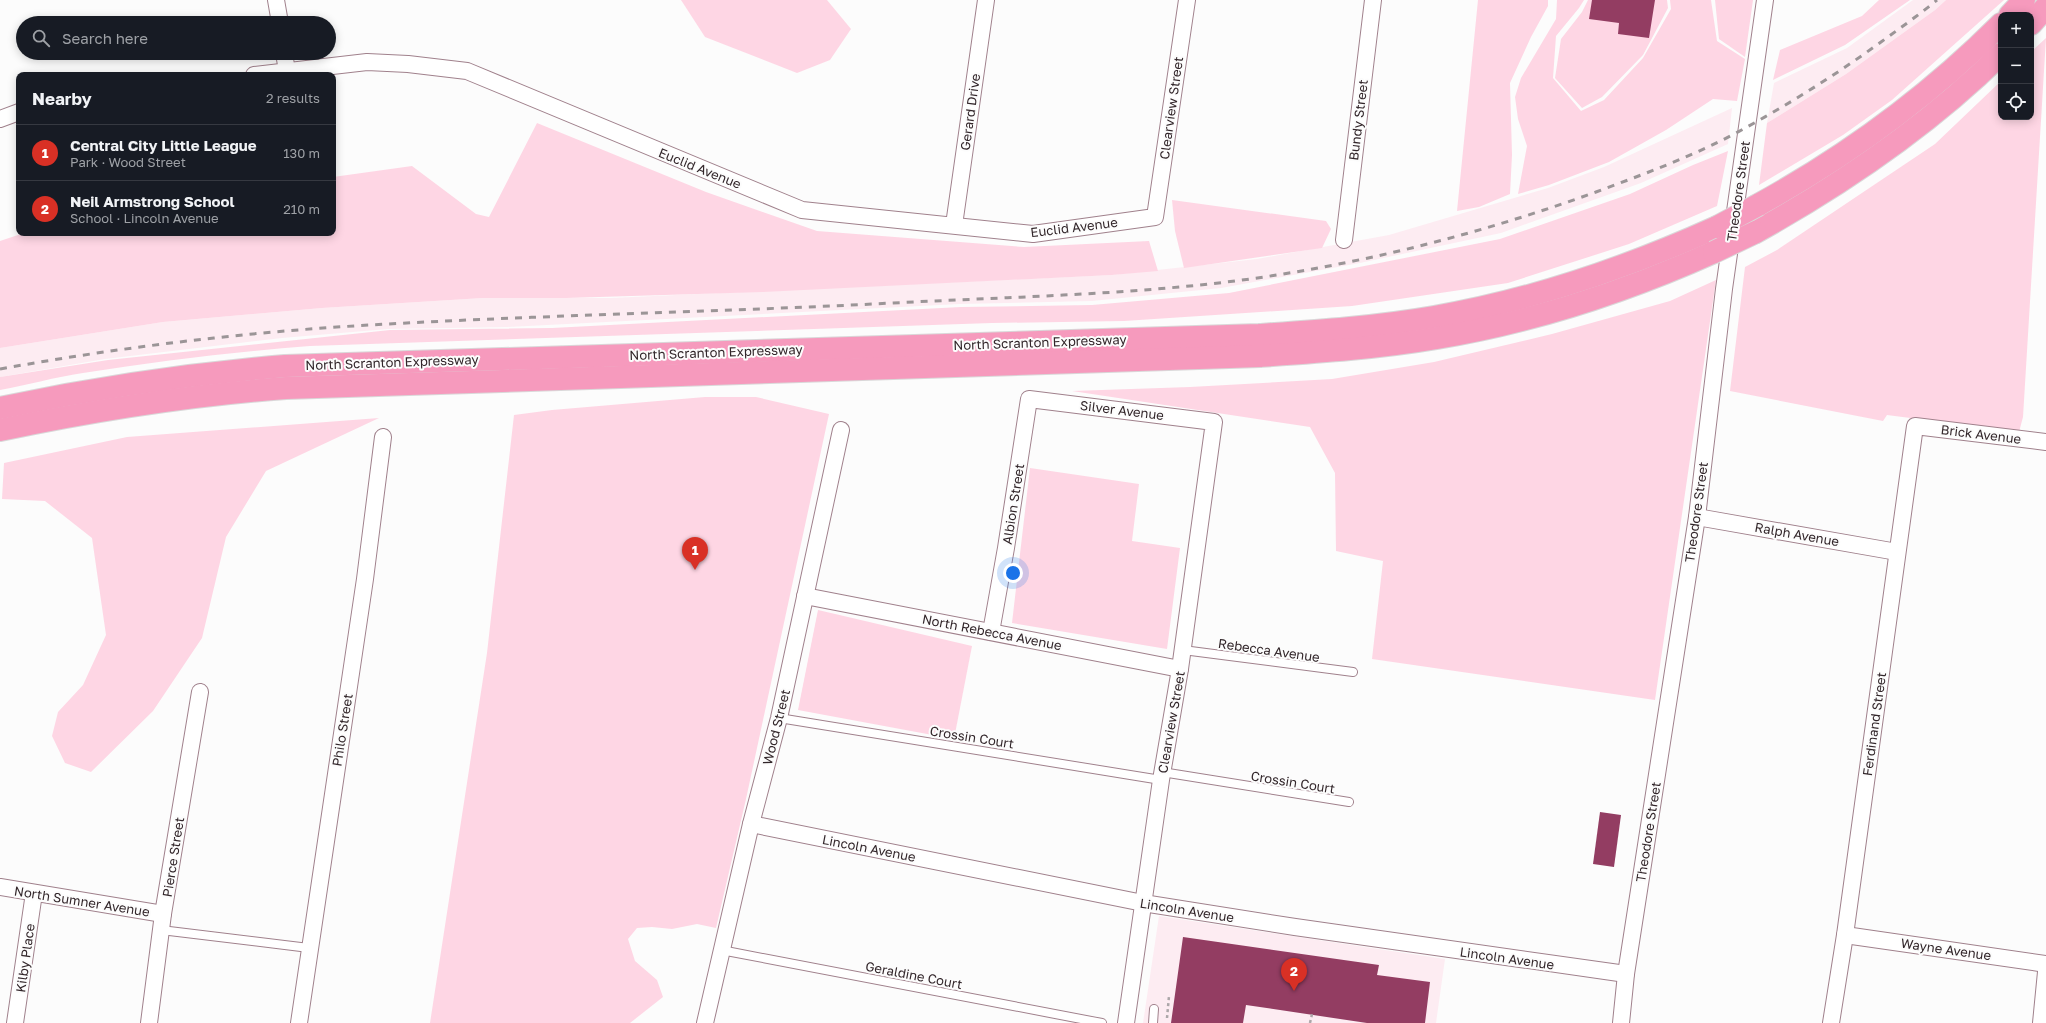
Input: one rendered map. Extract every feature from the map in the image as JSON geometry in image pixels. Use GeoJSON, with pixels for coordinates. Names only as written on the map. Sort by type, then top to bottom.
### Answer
{"type":"FeatureCollection","features":[{"type":"Feature","properties":{"kind":"highway"},"geometry":{"type":"LineString","coordinates":[[2013,12],[2024,0]]}},
{"type":"Feature","properties":{"kind":"highway"},"geometry":{"type":"LineString","coordinates":[[2034,21],[2046,7]]}},
{"type":"Feature","properties":{"kind":"highway","name":"North Scranton Expressway"},"geometry":{"type":"LineString","coordinates":[[0,408],[169,377],[285,366],[1259,335],[1348,328],[1434,317],[1518,300],[1557,289],[1638,261],[1717,227],[1822,168],[1883,126],[1948,74],[1998,27]]}},
{"type":"Feature","properties":{"kind":"highway","name":"North Scranton Expressway"},"geometry":{"type":"LineString","coordinates":[[0,430],[56,418],[172,398],[286,388],[1260,356],[1350,350],[1437,338],[1523,320],[1604,296],[1647,281],[1756,232],[1823,193],[1896,143],[1962,90],[1998,57]]}},
{"type":"Feature","properties":{"kind":"street"},"geometry":{"type":"LineString","coordinates":[[276,0],[279,16]]}},
{"type":"Feature","properties":{"kind":"street","name":"Gerard Drive"},"geometry":{"type":"LineString","coordinates":[[954,225],[986,0]]}},
{"type":"Feature","properties":{"kind":"street","name":"Clearview Street"},"geometry":{"type":"LineString","coordinates":[[1155,217],[1187,0]]}},
{"type":"Feature","properties":{"kind":"street","name":"Bundy Street"},"geometry":{"type":"LineString","coordinates":[[1344,240],[1373,0]]}},
{"type":"Feature","properties":{"kind":"street","name":"Theodore Street"},"geometry":{"type":"LineString","coordinates":[[1621,1023],[1626,974],[1697,517],[1724,290],[1765,0]]}},
{"type":"Feature","properties":{"kind":"street"},"geometry":{"type":"LineString","coordinates":[[285,60],[287,71]]}},
{"type":"Feature","properties":{"kind":"street","name":"Euclid Avenue"},"geometry":{"type":"LineString","coordinates":[[279,72],[367,62],[408,64],[467,71],[802,210],[1032,234],[1155,217]]}},
{"type":"Feature","properties":{"kind":"street"},"geometry":{"type":"LineString","coordinates":[[0,119],[16,113]]}},
{"type":"Feature","properties":{"kind":"street","name":"Silver Avenue"},"geometry":{"type":"LineString","coordinates":[[1029,399],[1214,422]]}},
{"type":"Feature","properties":{"kind":"street","name":"Albion Street"},"geometry":{"type":"LineString","coordinates":[[992,632],[1009,534],[1029,399]]}},
{"type":"Feature","properties":{"kind":"street","name":"Clearview Street"},"geometry":{"type":"LineString","coordinates":[[1126,1023],[1161,776],[1183,650],[1214,422]]}},
{"type":"Feature","properties":{"kind":"street","name":"Brick Avenue"},"geometry":{"type":"LineString","coordinates":[[1915,426],[2046,442]]}},
{"type":"Feature","properties":{"kind":"street","name":"Ferdinand Street"},"geometry":{"type":"LineString","coordinates":[[1831,1023],[1845,935],[1915,426]]}},
{"type":"Feature","properties":{"kind":"street","name":"Wood Street"},"geometry":{"type":"LineString","coordinates":[[705,1023],[751,824],[779,718],[841,430]]}},
{"type":"Feature","properties":{"kind":"street","name":"Philo Street"},"geometry":{"type":"LineString","coordinates":[[299,1023],[365,578],[383,437]]}},
{"type":"Feature","properties":{"kind":"street","name":"Ralph Avenue"},"geometry":{"type":"LineString","coordinates":[[1697,517],[1897,552]]}},
{"type":"Feature","properties":{"kind":"street","name":"North Rebecca Avenue"},"geometry":{"type":"LineString","coordinates":[[805,596],[1180,669]]}},
{"type":"Feature","properties":{"kind":"street","name":"Pierce Street"},"geometry":{"type":"LineString","coordinates":[[149,1023],[163,914],[200,692]]}},
{"type":"Feature","properties":{"kind":"street","name":"Lincoln Avenue"},"geometry":{"type":"LineString","coordinates":[[751,824],[1143,903],[1295,928],[1626,974]]}},
{"type":"Feature","properties":{"kind":"street","name":"North Sumner Avenue"},"geometry":{"type":"LineString","coordinates":[[0,887],[163,914]]}},
{"type":"Feature","properties":{"kind":"street","name":"Kilby Place"},"geometry":{"type":"LineString","coordinates":[[15,1023],[34,892]]}},
{"type":"Feature","properties":{"kind":"street","name":"Wayne Avenue"},"geometry":{"type":"LineString","coordinates":[[1845,935],[2046,964]]}},
{"type":"Feature","properties":{"kind":"street"},"geometry":{"type":"LineString","coordinates":[[2041,1023],[2046,972]]}},
{"type":"Feature","properties":{"kind":"lane","name":"Rebecca Avenue"},"geometry":{"type":"LineString","coordinates":[[1183,650],[1353,672]]}},
{"type":"Feature","properties":{"kind":"lane","name":"Crossin Court"},"geometry":{"type":"LineString","coordinates":[[779,718],[1161,776],[1349,802]]}},
{"type":"Feature","properties":{"kind":"lane","name":"North Sumner Avenue"},"geometry":{"type":"LineString","coordinates":[[161,930],[309,948]]}},
{"type":"Feature","properties":{"kind":"lane","name":"Geraldine Court"},"geometry":{"type":"LineString","coordinates":[[721,950],[1102,1023]]}},
{"type":"Feature","properties":{"kind":"lane"},"geometry":{"type":"LineString","coordinates":[[1153,1023],[1154,1008]]}},
{"type":"Feature","properties":{"kind":"path"},"geometry":{"type":"LineString","coordinates":[[1166,1023],[1170,996]]}},
{"type":"Feature","properties":{"kind":"path"},"geometry":{"type":"LineString","coordinates":[[1310,1023],[1312,1014]]}},
{"type":"Feature","properties":{"kind":"shaded area"},"geometry":{"type":"Polygon","coordinates":[[[681,0],[827,0],[851,29],[830,60],[797,73],[705,37],[681,0]]]}},
{"type":"Feature","properties":{"kind":"shaded area"},"geometry":{"type":"Polygon","coordinates":[[[1478,0],[1548,0],[1548,6],[1531,37],[1510,83],[1512,155],[1510,194],[1479,207],[1457,211],[1478,0]]]}},
{"type":"Feature","properties":{"kind":"shaded area"},"geometry":{"type":"Polygon","coordinates":[[[1557,0],[1584,0],[1556,36],[1553,78],[1581,111],[1604,100],[1643,58],[1671,9],[1670,0],[1711,0],[1717,41],[1745,59],[1737,101],[1713,99],[1666,130],[1609,162],[1549,185],[1518,194],[1527,146],[1518,119],[1515,97],[1521,78],[1556,19],[1557,0]]]}},
{"type":"Feature","properties":{"kind":"shaded area"},"geometry":{"type":"Polygon","coordinates":[[[1588,0],[1667,0],[1668,8],[1643,55],[1602,97],[1582,108],[1555,78],[1561,39],[1582,12],[1588,0]]]}},
{"type":"Feature","properties":{"kind":"shaded area"},"geometry":{"type":"Polygon","coordinates":[[[1715,0],[1753,0],[1745,57],[1719,39],[1715,0]]]}},
{"type":"Feature","properties":{"kind":"shaded area"},"geometry":{"type":"Polygon","coordinates":[[[1879,0],[1910,0],[1845,45],[1773,80],[1780,50],[1862,16],[1879,0]]]}},
{"type":"Feature","properties":{"kind":"shaded area"},"geometry":{"type":"Polygon","coordinates":[[[1913,0],[1946,0],[1935,10],[1846,74],[1767,123],[1774,83],[1847,48],[1913,0]]]}},
{"type":"Feature","properties":{"kind":"shaded area"},"geometry":{"type":"Polygon","coordinates":[[[1946,0],[2004,0],[1892,100],[1843,135],[1759,185],[1767,123],[1846,74],[1935,10],[1946,0]]]}},
{"type":"Feature","properties":{"kind":"shaded area"},"geometry":{"type":"Polygon","coordinates":[[[2046,38],[2023,417],[2019,432],[1887,415],[1883,421],[1730,391],[1745,267],[1777,250],[1935,144],[1998,84],[1998,120],[2034,120],[2034,49],[2046,38]]]}},
{"type":"Feature","properties":{"kind":"shaded area"},"geometry":{"type":"Polygon","coordinates":[[[1732,108],[1728,144],[1641,183],[1501,233],[1360,263],[1221,288],[1092,301],[960,304],[507,327],[388,329],[282,338],[105,359],[0,377],[0,348],[163,322],[322,308],[483,298],[610,298],[1112,275],[1257,259],[1389,235],[1548,188],[1604,167],[1732,108]]]}},
{"type":"Feature","properties":{"kind":"shaded area"},"geometry":{"type":"Polygon","coordinates":[[[537,123],[706,192],[817,231],[1024,247],[1149,241],[1158,271],[1112,275],[763,292],[566,298],[483,298],[322,308],[163,322],[0,348],[0,241],[16,236],[336,236],[336,177],[412,166],[476,214],[489,217],[537,123]]]}},
{"type":"Feature","properties":{"kind":"shaded area"},"geometry":{"type":"Polygon","coordinates":[[[1728,151],[1717,206],[1629,244],[1508,283],[1352,306],[1124,321],[992,323],[310,346],[225,354],[140,365],[73,375],[0,390],[0,377],[108,360],[390,330],[552,328],[961,307],[1092,305],[1229,293],[1500,239],[1630,194],[1693,165],[1728,151]]]}},
{"type":"Feature","properties":{"kind":"shaded area"},"geometry":{"type":"Polygon","coordinates":[[[1172,200],[1326,221],[1331,229],[1322,248],[1184,268],[1175,231],[1172,200]]]}},
{"type":"Feature","properties":{"kind":"shaded area"},"geometry":{"type":"Polygon","coordinates":[[[1716,280],[1655,700],[1372,659],[1383,561],[1336,551],[1335,473],[1310,427],[1072,391],[1190,387],[1332,379],[1434,362],[1552,334],[1670,301],[1716,280]]]}},
{"type":"Feature","properties":{"kind":"shaded area"},"geometry":{"type":"Polygon","coordinates":[[[705,397],[756,397],[829,414],[746,799],[716,928],[697,924],[672,929],[652,927],[637,928],[628,939],[635,961],[657,980],[663,997],[630,1023],[430,1023],[487,653],[514,415],[552,410],[705,397]]]}},
{"type":"Feature","properties":{"kind":"shaded area"},"geometry":{"type":"Polygon","coordinates":[[[379,418],[266,471],[226,537],[202,638],[153,711],[91,772],[65,763],[52,736],[58,712],[83,685],[106,635],[92,538],[45,501],[2,499],[4,463],[127,437],[379,418]]]}},
{"type":"Feature","properties":{"kind":"shaded area"},"geometry":{"type":"Polygon","coordinates":[[[1030,468],[1139,484],[1132,541],[1180,548],[1167,649],[1012,623],[1030,468]]]}},
{"type":"Feature","properties":{"kind":"shaded area"},"geometry":{"type":"Polygon","coordinates":[[[818,610],[972,646],[954,739],[798,710],[818,610]]]}},
{"type":"Feature","properties":{"kind":"shaded area"},"geometry":{"type":"Polygon","coordinates":[[[1159,916],[1445,959],[1436,1023],[1143,1023],[1159,916]]]}},
{"type":"Feature","properties":{"kind":"building"},"geometry":{"type":"Polygon","coordinates":[[[1592,0],[1655,0],[1649,38],[1618,34],[1619,23],[1589,19],[1592,0]]]}},
{"type":"Feature","properties":{"kind":"building"},"geometry":{"type":"Polygon","coordinates":[[[1600,812],[1621,815],[1614,867],[1593,864],[1600,812]]]}},
{"type":"Feature","properties":{"kind":"building"},"geometry":{"type":"Polygon","coordinates":[[[1183,937],[1379,965],[1377,975],[1430,982],[1425,1023],[1367,1023],[1246,1005],[1243,1023],[1171,1023],[1183,937]]]}},
{"type":"Feature","properties":{"kind":"railway"},"geometry":{"type":"LineString","coordinates":[[0,369],[184,341],[324,328],[1107,293],[1235,281],[1327,266],[1418,246],[1508,221],[1596,192],[1685,157],[1736,133],[1810,90],[1863,55],[1937,0]]}},
{"type":"Feature","properties":{"kind":"place","name":"Central City Little League"},"geometry":{"type":"Point","coordinates":[695,570]}},
{"type":"Feature","properties":{"kind":"place","name":"Neil Armstrong School"},"geometry":{"type":"Point","coordinates":[1294,991]}}]}
